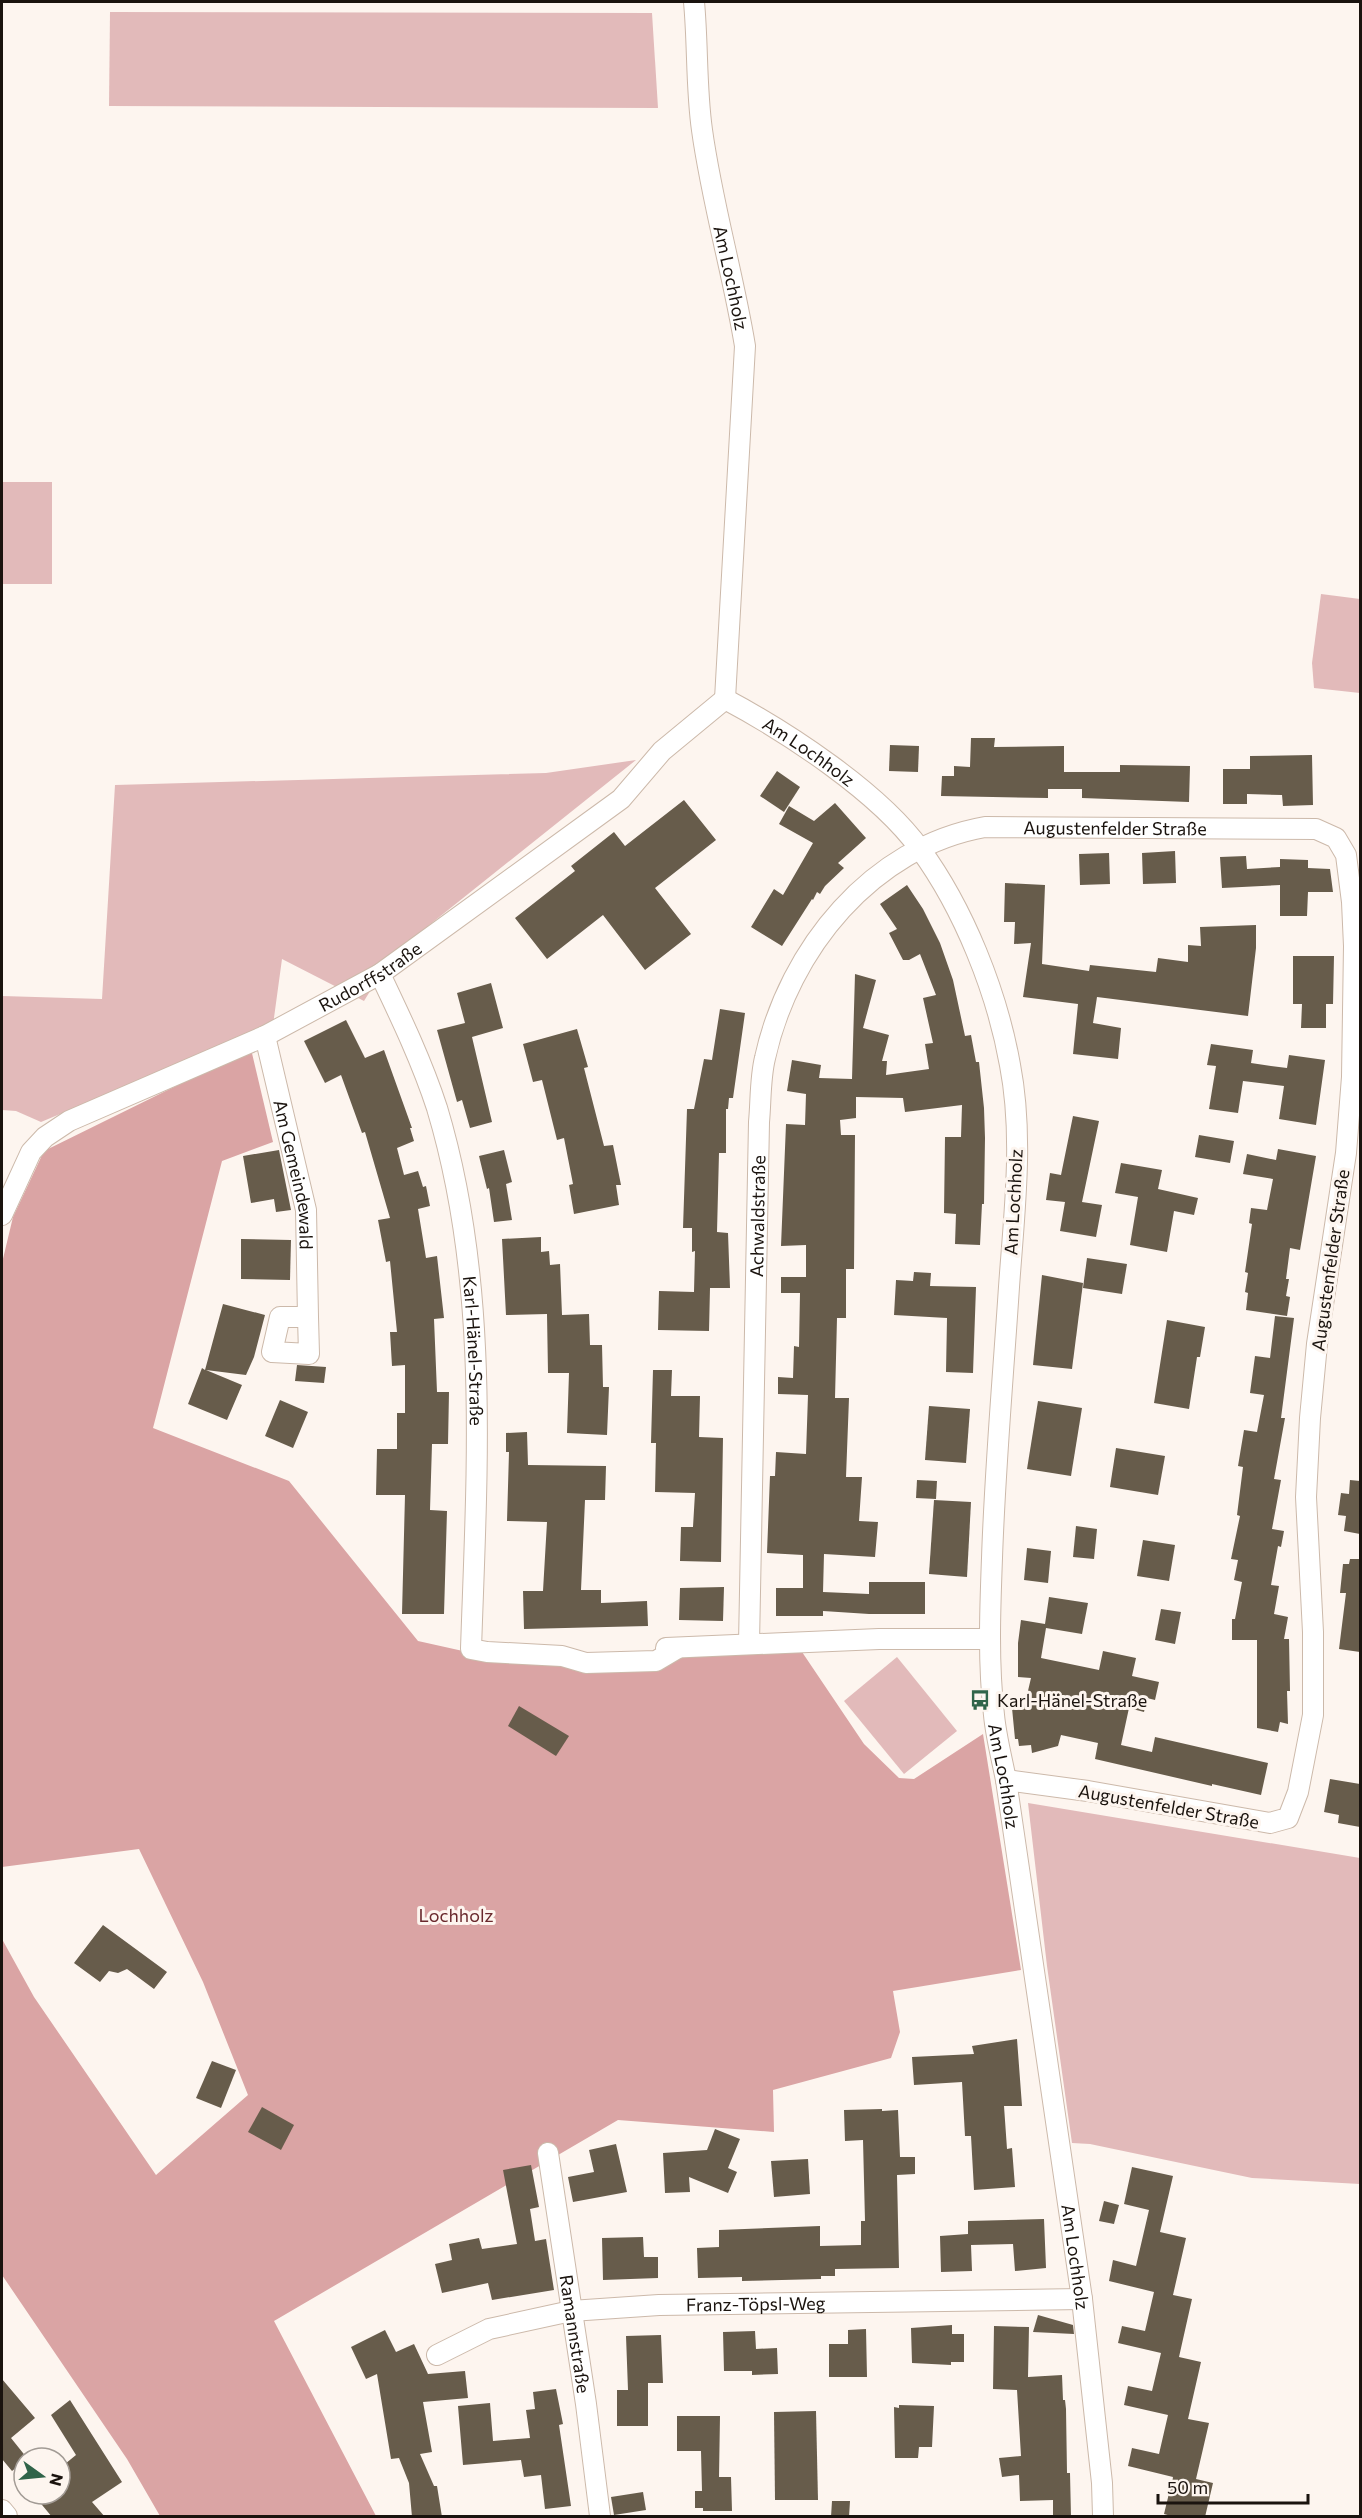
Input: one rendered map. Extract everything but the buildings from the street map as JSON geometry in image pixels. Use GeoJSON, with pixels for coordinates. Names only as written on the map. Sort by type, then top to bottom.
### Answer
{"type":"FeatureCollection","features":[{"type":"Feature","properties":{"kind":"street","name":"Am Lochholz"},"geometry":{"type":"LineString","coordinates":[[694,2],[702,129],[745,346],[725,699],[761,718],[854,784],[888,814],[920,849],[951,900],[980,961],[999,1015],[1011,1067],[1016,1117],[1016,1182],[996,1472],[990,1639],[994,1717],[1006,1780],[1082,2300],[1102,2483],[1103,2517]]}},
{"type":"Feature","properties":{"kind":"street","name":"Rudorffstraße"},"geometry":{"type":"LineString","coordinates":[[2,1215],[31,1152],[45,1137],[69,1122],[265,1035],[380,974],[621,799],[662,751],[725,699]]}},
{"type":"Feature","properties":{"kind":"street","name":"Augustenfelder Straße"},"geometry":{"type":"LineString","coordinates":[[920,849],[956,832],[985,826],[1316,830],[1336,838],[1346,855],[1352,902],[1354,968],[1352,1077],[1346,1153],[1317,1344],[1306,1497],[1313,1632],[1313,1715],[1298,1792],[1288,1818],[1270,1823],[1088,1791],[1006,1780]]}},
{"type":"Feature","properties":{"kind":"street","name":"Achwaldstraße"},"geometry":{"type":"LineString","coordinates":[[749,1644],[759,1122],[765,1059],[785,997],[808,951],[837,912],[866,884],[920,849]]}},
{"type":"Feature","properties":{"kind":"street","name":"Karl-Hänel-Straße"},"geometry":{"type":"LineString","coordinates":[[380,974],[413,1043],[436,1107],[453,1172],[468,1258],[478,1390],[471,1649],[562,1656],[586,1663],[656,1661],[678,1648],[879,1639],[990,1639]]}},
{"type":"Feature","properties":{"kind":"street","name":"Am Gemeindewald"},"geometry":{"type":"LineString","coordinates":[[265,1035],[306,1210],[308,1317]]}},
{"type":"Feature","properties":{"kind":"street","name":"Ramannstraße"},"geometry":{"type":"LineString","coordinates":[[548,2153],[587,2412],[600,2517]]}},
{"type":"Feature","properties":{"kind":"street","name":"Franz-Töpsl-Weg"},"geometry":{"type":"LineString","coordinates":[[437,2355],[489,2329],[571,2311],[659,2305],[1082,2300]]}},
{"type":"Feature","properties":{"kind":"street"},"geometry":{"type":"LineString","coordinates":[[2,2510],[7,2517]]}},
{"type":"Feature","properties":{"kind":"shaded area"},"geometry":{"type":"Polygon","coordinates":[[[110,12],[652,13],[658,108],[109,106],[110,12]]]}},
{"type":"Feature","properties":{"kind":"shaded area"},"geometry":{"type":"Polygon","coordinates":[[[2,482],[52,482],[52,584],[2,584],[2,482]]]}},
{"type":"Feature","properties":{"kind":"shaded area"},"geometry":{"type":"Polygon","coordinates":[[[1321,594],[1360,599],[1360,693],[1314,688],[1312,663],[1321,594]]]}},
{"type":"Feature","properties":{"kind":"shaded area"},"geometry":{"type":"Polygon","coordinates":[[[636,760],[393,954],[364,1001],[282,959],[273,1025],[41,1122],[16,1111],[2,1110],[2,996],[102,999],[115,785],[546,773],[636,760]]]}},
{"type":"Feature","properties":{"kind":"shaded area"},"geometry":{"type":"Polygon","coordinates":[[[897,1657],[957,1731],[904,1774],[844,1701],[897,1657]]]}},
{"type":"Feature","properties":{"kind":"shaded area"},"geometry":{"type":"Polygon","coordinates":[[[1028,1803],[1360,1858],[1360,2184],[1252,2178],[1090,2144],[1072,2143],[1047,1966],[1028,1803]]]}},
{"type":"Feature","properties":{"kind":"green space","name":"Lochholz"},"geometry":{"type":"Polygon","coordinates":[[[251,1049],[273,1142],[222,1161],[153,1428],[289,1481],[418,1641],[512,1662],[749,1644],[800,1649],[864,1744],[899,1778],[914,1779],[983,1734],[1021,1970],[893,1991],[900,2032],[891,2058],[773,2090],[774,2132],[618,2120],[274,2321],[376,2516],[160,2516],[127,2459],[2,2275],[2,1939],[34,1997],[156,2175],[248,2095],[203,1982],[139,1849],[2,1867],[2,1263],[13,1217],[44,1151],[251,1049]]]}},
{"type":"Feature","properties":{"kind":"place","name":"Karl-Hänel-Straße"},"geometry":{"type":"Point","coordinates":[980,1700]}}]}
